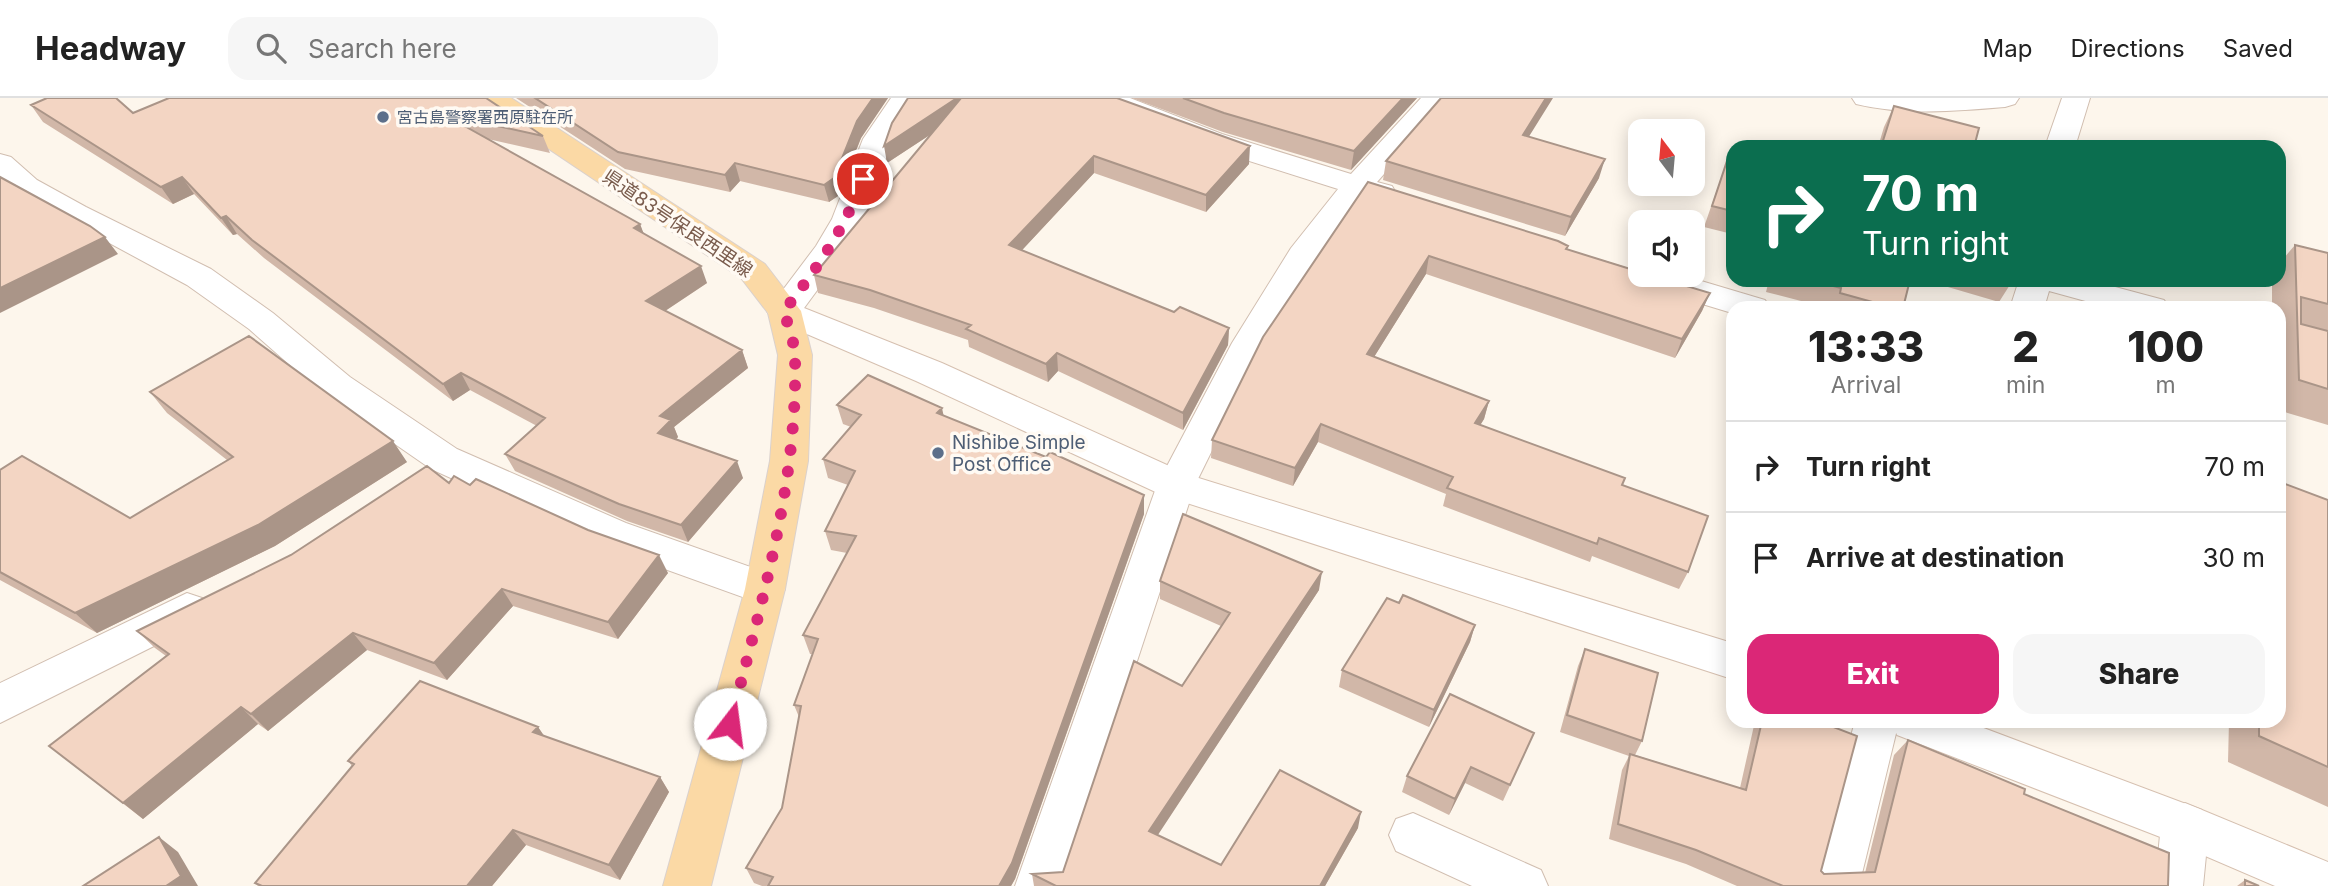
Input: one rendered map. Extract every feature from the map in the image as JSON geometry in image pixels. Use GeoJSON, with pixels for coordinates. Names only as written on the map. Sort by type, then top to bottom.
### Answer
{"type":"FeatureCollection","features":[{"type":"Feature","properties":{"kind":"main road","name":"県道83号保良西里線"},"geometry":{"type":"LineString","coordinates":[[492,98],[753,271],[784,311],[796,355],[789,461],[765,589],[687,886]]}},
{"type":"Feature","properties":{"kind":"street"},"geometry":{"type":"LineString","coordinates":[[905,98],[878,139],[848,219],[830,251],[784,311],[929,372],[1176,485],[1726,659]]}},
{"type":"Feature","properties":{"kind":"street"},"geometry":{"type":"LineString","coordinates":[[1105,98],[1212,140],[1408,202]]}},
{"type":"Feature","properties":{"kind":"street"},"geometry":{"type":"LineString","coordinates":[[1039,886],[1176,485],[1244,351],[1302,255],[1357,186],[1437,98]]}},
{"type":"Feature","properties":{"kind":"street"},"geometry":{"type":"LineString","coordinates":[[1866,98],[1927,105],[2005,98]]}},
{"type":"Feature","properties":{"kind":"street"},"geometry":{"type":"LineString","coordinates":[[2062,140],[2077,98]]}},
{"type":"Feature","properties":{"kind":"street"},"geometry":{"type":"LineString","coordinates":[[0,163],[26,186],[199,277],[261,321],[337,386],[444,459],[612,534],[765,589]]}},
{"type":"Feature","properties":{"kind":"street"},"geometry":{"type":"LineString","coordinates":[[1685,287],[1730,301]]}},
{"type":"Feature","properties":{"kind":"street"},"geometry":{"type":"LineString","coordinates":[[2075,287],[2126,301]]}},
{"type":"Feature","properties":{"kind":"street"},"geometry":{"type":"LineString","coordinates":[[411,480],[444,459]]}},
{"type":"Feature","properties":{"kind":"street"},"geometry":{"type":"LineString","coordinates":[[0,704],[217,595]]}},
{"type":"Feature","properties":{"kind":"street"},"geometry":{"type":"LineString","coordinates":[[1835,886],[1875,728]]}},
{"type":"Feature","properties":{"kind":"street"},"geometry":{"type":"LineString","coordinates":[[1931,728],[2185,825],[2328,885]]}},
{"type":"Feature","properties":{"kind":"street"},"geometry":{"type":"LineString","coordinates":[[2179,886],[2185,825]]}},
{"type":"Feature","properties":{"kind":"street"},"geometry":{"type":"LineString","coordinates":[[1413,835],[1524,886]]}},
{"type":"Feature","properties":{"kind":"building"},"geometry":{"type":"Polygon","coordinates":[[[47,98],[116,98],[133,113],[169,98],[486,98],[543,136],[443,114],[640,224],[634,228],[701,266],[646,301],[742,350],[660,416],[671,420],[658,433],[737,461],[681,525],[619,504],[505,454],[545,418],[461,373],[443,384],[252,240],[226,216],[221,218],[182,177],[161,187],[31,105],[47,98]]]}},
{"type":"Feature","properties":{"kind":"building"},"geometry":{"type":"Polygon","coordinates":[[[535,98],[873,98],[857,121],[834,178],[824,185],[735,163],[725,175],[618,152],[535,98]]]}},
{"type":"Feature","properties":{"kind":"building"},"geometry":{"type":"Polygon","coordinates":[[[908,98],[957,98],[884,146],[892,123],[908,98]]]}},
{"type":"Feature","properties":{"kind":"building"},"geometry":{"type":"Polygon","coordinates":[[[961,98],[1117,98],[1250,146],[1206,195],[1094,156],[1009,245],[1174,312],[1180,307],[1229,328],[1183,413],[1057,353],[1046,364],[966,329],[971,325],[870,290],[814,275],[961,98]]]}},
{"type":"Feature","properties":{"kind":"building"},"geometry":{"type":"Polygon","coordinates":[[[1183,98],[1403,98],[1354,151],[1224,113],[1183,98]]]}},
{"type":"Feature","properties":{"kind":"building"},"geometry":{"type":"Polygon","coordinates":[[[1441,98],[1546,98],[1523,135],[1605,159],[1571,217],[1386,161],[1441,98]]]}},
{"type":"Feature","properties":{"kind":"building"},"geometry":{"type":"Polygon","coordinates":[[[1894,106],[1979,128],[1976,140],[1883,140],[1894,106]]]}},
{"type":"Feature","properties":{"kind":"building"},"geometry":{"type":"Polygon","coordinates":[[[1726,164],[1726,210],[1712,206],[1726,164]]]}},
{"type":"Feature","properties":{"kind":"building"},"geometry":{"type":"Polygon","coordinates":[[[0,177],[90,226],[105,237],[0,288],[0,177]]]}},
{"type":"Feature","properties":{"kind":"building"},"geometry":{"type":"Polygon","coordinates":[[[1368,182],[1558,241],[1568,246],[1566,249],[1628,268],[1628,287],[1690,287],[1710,293],[1682,339],[1429,256],[1367,354],[1489,401],[1475,423],[1625,478],[1622,485],[1708,516],[1688,572],[1599,538],[1597,544],[1447,488],[1453,477],[1321,424],[1295,468],[1212,440],[1263,337],[1368,182]]]}},
{"type":"Feature","properties":{"kind":"building"},"geometry":{"type":"Polygon","coordinates":[[[2295,245],[2328,253],[2328,304],[2301,297],[2301,324],[2328,331],[2328,389],[2299,380],[2295,245]]]}},
{"type":"Feature","properties":{"kind":"building"},"geometry":{"type":"Polygon","coordinates":[[[1837,287],[1908,287],[1905,301],[1869,301],[1840,293],[1841,288],[1837,287]]]}},
{"type":"Feature","properties":{"kind":"building"},"geometry":{"type":"Polygon","coordinates":[[[249,336],[393,441],[258,525],[75,613],[0,572],[0,470],[22,456],[130,518],[233,457],[150,392],[249,336]]]}},
{"type":"Feature","properties":{"kind":"building"},"geometry":{"type":"Polygon","coordinates":[[[868,375],[942,408],[937,413],[1046,457],[1050,452],[1144,495],[1012,863],[999,886],[768,886],[773,877],[746,868],[782,808],[801,706],[794,705],[818,639],[803,635],[856,536],[825,531],[855,471],[823,459],[861,415],[837,405],[868,375]]]}},
{"type":"Feature","properties":{"kind":"building"},"geometry":{"type":"Polygon","coordinates":[[[427,466],[449,483],[454,476],[470,485],[476,479],[588,530],[659,555],[608,622],[502,589],[434,663],[353,633],[251,714],[241,707],[123,803],[49,746],[169,654],[137,631],[291,555],[427,466]]]}},
{"type":"Feature","properties":{"kind":"building"},"geometry":{"type":"Polygon","coordinates":[[[2286,484],[2328,500],[2328,767],[2259,736],[2259,728],[2286,728],[2286,484]]]}},
{"type":"Feature","properties":{"kind":"building"},"geometry":{"type":"Polygon","coordinates":[[[1183,514],[1322,572],[1149,831],[1221,865],[1280,770],[1361,812],[1320,886],[1056,886],[1032,874],[1063,872],[1134,661],[1182,686],[1230,613],[1160,581],[1183,514]]]}},
{"type":"Feature","properties":{"kind":"building"},"geometry":{"type":"Polygon","coordinates":[[[1403,595],[1475,625],[1434,710],[1342,670],[1387,598],[1399,603],[1403,595]]]}},
{"type":"Feature","properties":{"kind":"building"},"geometry":{"type":"Polygon","coordinates":[[[1585,649],[1658,673],[1642,741],[1567,715],[1585,649]]]}},
{"type":"Feature","properties":{"kind":"building"},"geometry":{"type":"Polygon","coordinates":[[[420,681],[538,727],[533,732],[660,777],[609,865],[513,830],[467,886],[262,886],[255,883],[354,764],[348,761],[420,681]]]}},
{"type":"Feature","properties":{"kind":"building"},"geometry":{"type":"Polygon","coordinates":[[[1450,694],[1534,733],[1510,785],[1471,767],[1455,799],[1407,776],[1450,694]]]}},
{"type":"Feature","properties":{"kind":"building"},"geometry":{"type":"Polygon","coordinates":[[[1760,728],[1836,728],[1857,736],[1821,871],[1824,874],[1875,872],[1908,740],[2025,789],[2024,794],[2169,853],[2168,886],[1783,886],[1696,850],[1618,824],[1630,754],[1746,790],[1760,728]]]}},
{"type":"Feature","properties":{"kind":"building"},"geometry":{"type":"Polygon","coordinates":[[[159,837],[181,876],[166,886],[83,886],[159,837]]]}},
{"type":"Feature","properties":{"kind":"building"},"geometry":{"type":"Polygon","coordinates":[[[2245,880],[2259,886],[2245,886],[2245,880]]]}},
{"type":"Feature","properties":{"kind":"place","name":"宮古島警察署西原駐在所"},"geometry":{"type":"Point","coordinates":[383,117]}},
{"type":"Feature","properties":{"kind":"place","name":"Nishibe Simple Post Office"},"geometry":{"type":"Point","coordinates":[938,453]}},
{"type":"Feature","properties":{"kind":"route"},"geometry":{"type":"LineString","coordinates":[[730,724],[765,589],[789,461],[796,355],[784,311],[830,251],[848,219],[863,179]]}}]}
